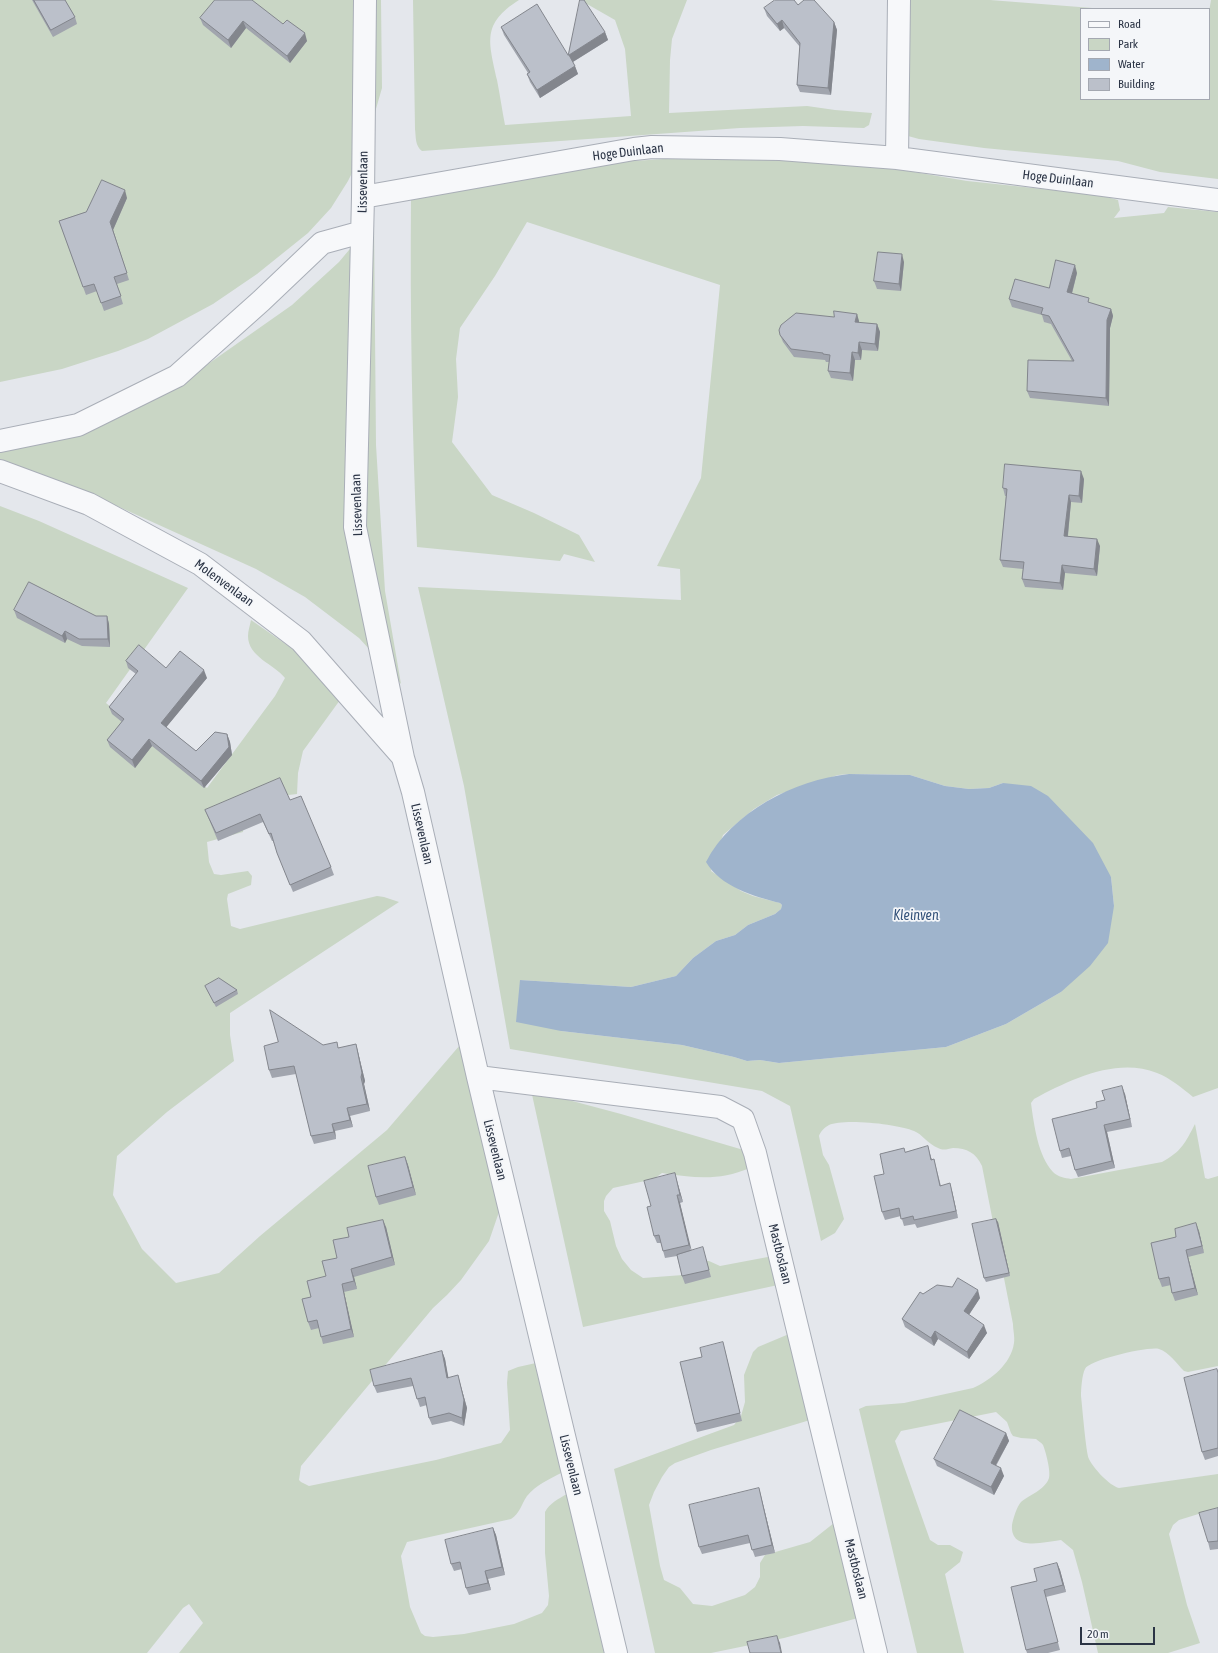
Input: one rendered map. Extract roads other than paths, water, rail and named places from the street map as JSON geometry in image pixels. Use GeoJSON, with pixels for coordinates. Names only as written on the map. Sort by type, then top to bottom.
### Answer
{"type":"FeatureCollection","features":[{"type":"Feature","properties":{"kind":"street","name":"Lissevenlaan"},"geometry":{"type":"LineString","coordinates":[[365,0],[362,232],[355,527],[403,758],[413,792],[478,1077],[616,1653]]}},
{"type":"Feature","properties":{"kind":"street"},"geometry":{"type":"LineString","coordinates":[[897,158],[899,0]]}},
{"type":"Feature","properties":{"kind":"street","name":"Hoge Duinlaan"},"geometry":{"type":"LineString","coordinates":[[362,197],[652,147],[780,149],[897,158],[1218,200]]}},
{"type":"Feature","properties":{"kind":"street"},"geometry":{"type":"LineString","coordinates":[[0,442],[78,425],[177,376],[261,301],[322,243],[362,232]]}},
{"type":"Feature","properties":{"kind":"street","name":"Molenvenlaan"},"geometry":{"type":"LineString","coordinates":[[0,471],[89,504],[200,564],[301,641],[403,758]]}},
{"type":"Feature","properties":{"kind":"street","name":"Mastboslaan"},"geometry":{"type":"LineString","coordinates":[[478,1077],[720,1106],[743,1119],[756,1153],[876,1653]]}},
{"type":"Feature","properties":{"kind":"water","name":"Kleinven"},"geometry":{"type":"Polygon","coordinates":[[[849,774],[910,775],[945,786],[969,789],[989,788],[1003,783],[1031,786],[1048,796],[1093,843],[1111,877],[1114,906],[1108,943],[1090,966],[1061,992],[1006,1024],[946,1047],[779,1063],[760,1060],[747,1061],[682,1045],[561,1031],[516,1022],[520,980],[631,987],[676,976],[693,958],[716,941],[735,935],[748,925],[775,914],[781,909],[782,905],[780,903],[749,894],[738,889],[720,878],[712,871],[706,862],[717,844],[732,828],[748,814],[767,802],[786,791],[807,783],[828,777],[849,774]]]}}]}
